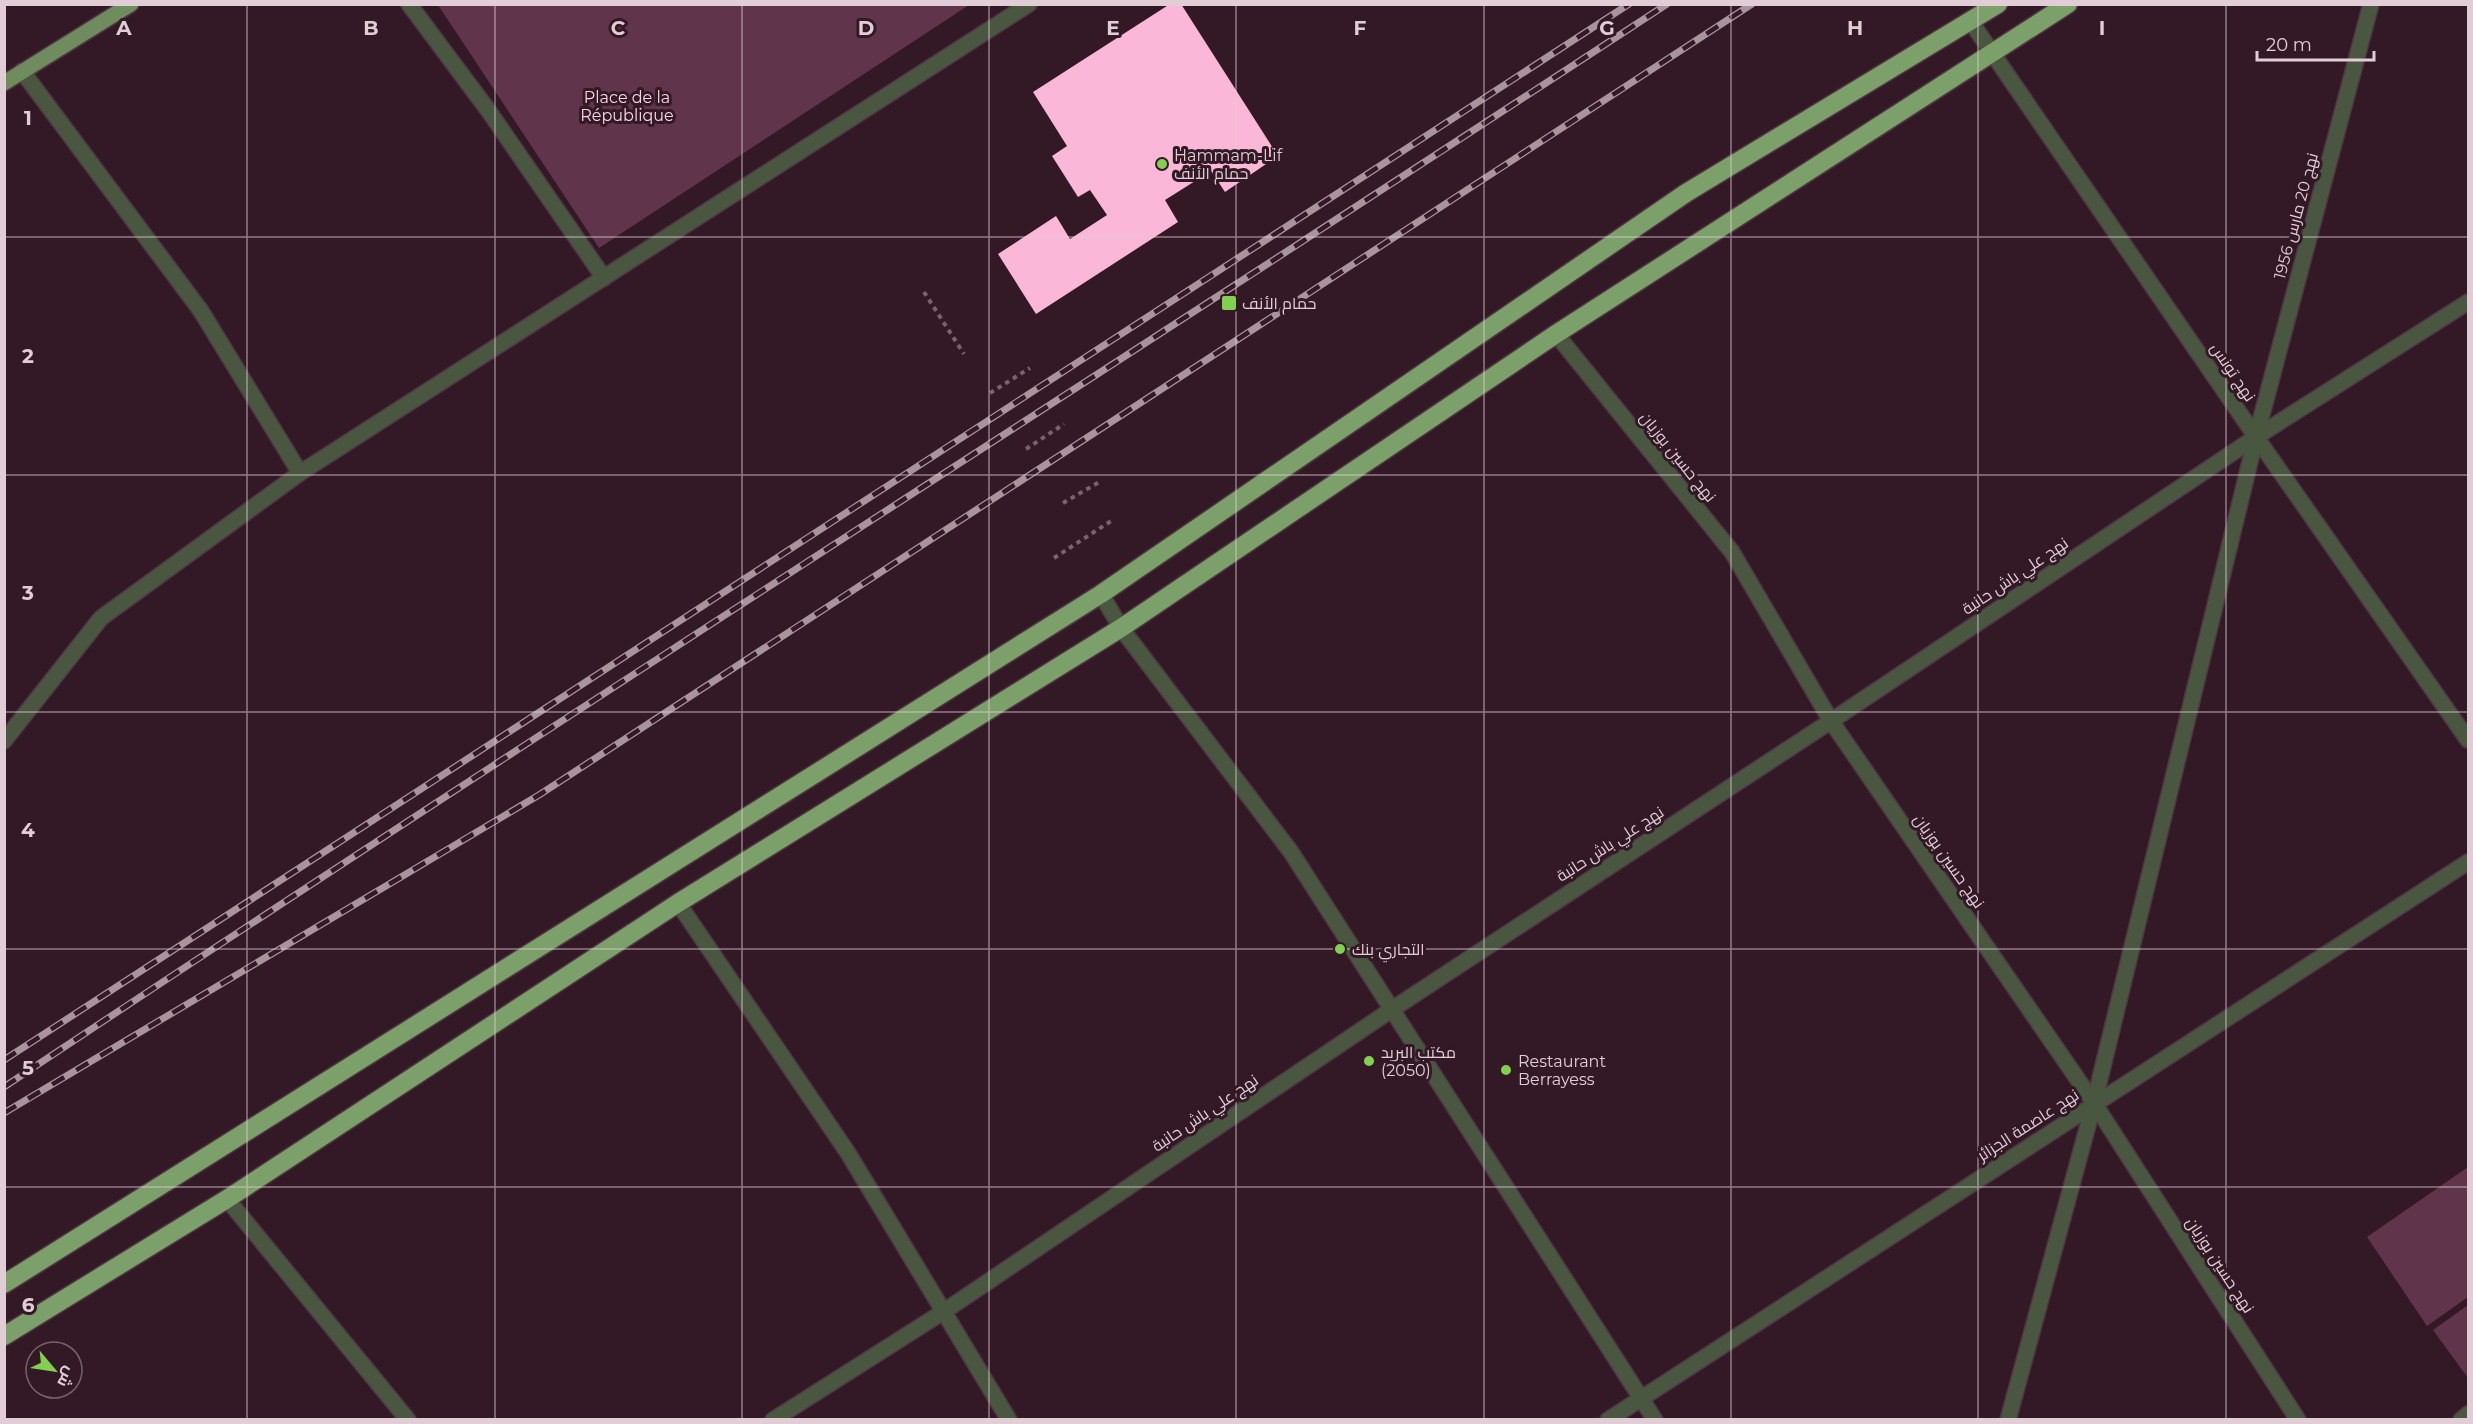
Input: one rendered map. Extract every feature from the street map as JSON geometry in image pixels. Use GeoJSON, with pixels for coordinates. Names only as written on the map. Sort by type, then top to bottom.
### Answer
{"type":"FeatureCollection","features":[{"type":"Feature","properties":{"kind":"highway"},"geometry":{"type":"LineString","coordinates":[[4,1284],[1101,594],[1686,193],[1998,4]]}},
{"type":"Feature","properties":{"kind":"highway"},"geometry":{"type":"LineString","coordinates":[[4,1336],[227,1199],[678,903],[1121,628],[1556,334],[1994,54],[2068,4]]}},
{"type":"Feature","properties":{"kind":"main road"},"geometry":{"type":"LineString","coordinates":[[4,83],[131,4]]}},
{"type":"Feature","properties":{"kind":"street"},"geometry":{"type":"LineString","coordinates":[[410,4],[488,110],[604,278]]}},
{"type":"Feature","properties":{"kind":"street"},"geometry":{"type":"LineString","coordinates":[[4,741],[101,618],[300,473],[1029,4]]}},
{"type":"Feature","properties":{"kind":"street","name":"نهج 20 مارس 1956"},"geometry":{"type":"LineString","coordinates":[[2008,1419],[2094,1103],[2256,437],[2371,4]]}},
{"type":"Feature","properties":{"kind":"street","name":"نهج تونس"},"geometry":{"type":"LineString","coordinates":[[1971,22],[2256,437],[2469,740]]}},
{"type":"Feature","properties":{"kind":"street"},"geometry":{"type":"LineString","coordinates":[[22,72],[201,311],[300,473]]}},
{"type":"Feature","properties":{"kind":"street","name":"نهج علي باش حانبة"},"geometry":{"type":"LineString","coordinates":[[773,1419],[943,1312],[1390,1010],[1831,721],[2256,437],[2469,302]]}},
{"type":"Feature","properties":{"kind":"street","name":"نهج حسين بوزيان"},"geometry":{"type":"LineString","coordinates":[[1556,334],[1732,552],[1831,721],[2094,1103],[2298,1419]]}},
{"type":"Feature","properties":{"kind":"street"},"geometry":{"type":"LineString","coordinates":[[1101,594],[1121,628],[1291,852],[1390,1010],[1655,1419]]}},
{"type":"Feature","properties":{"kind":"street","name":"نهج عاصمة الجزائر"},"geometry":{"type":"LineString","coordinates":[[1608,1419],[2469,862]]}},
{"type":"Feature","properties":{"kind":"street"},"geometry":{"type":"LineString","coordinates":[[678,903],[848,1153],[1010,1419]]}},
{"type":"Feature","properties":{"kind":"street"},"geometry":{"type":"LineString","coordinates":[[227,1199],[408,1419]]}},
{"type":"Feature","properties":{"kind":"street"},"geometry":{"type":"LineString","coordinates":[[2460,1419],[2469,1414]]}},
{"type":"Feature","properties":{"kind":"path"},"geometry":{"type":"LineString","coordinates":[[924,292],[964,354]]}},
{"type":"Feature","properties":{"kind":"path"},"geometry":{"type":"LineString","coordinates":[[990,393],[1030,368]]}},
{"type":"Feature","properties":{"kind":"path"},"geometry":{"type":"LineString","coordinates":[[1026,448],[1064,424]]}},
{"type":"Feature","properties":{"kind":"path"},"geometry":{"type":"LineString","coordinates":[[1063,503],[1101,481]]}},
{"type":"Feature","properties":{"kind":"path"},"geometry":{"type":"LineString","coordinates":[[1054,558],[1084,536],[1111,521]]}},
{"type":"Feature","properties":{"kind":"green space","name":"Place de la République"},"geometry":{"type":"Polygon","coordinates":[[[438,5],[969,5],[599,248],[438,5]]]}},
{"type":"Feature","properties":{"kind":"green space"},"geometry":{"type":"Polygon","coordinates":[[[2468,1167],[2468,1297],[2427,1326],[2367,1237],[2468,1167]]]}},
{"type":"Feature","properties":{"kind":"green space"},"geometry":{"type":"Polygon","coordinates":[[[2468,1305],[2468,1378],[2433,1330],[2468,1305]]]}},
{"type":"Feature","properties":{"kind":"building","name":"Hammam-Lif حمام الأنف"},"geometry":{"type":"Polygon","coordinates":[[[1170,4],[1181,4],[1278,156],[1225,192],[1211,171],[1165,200],[1178,222],[1036,314],[998,254],[1056,216],[1070,239],[1107,215],[1090,190],[1078,197],[1052,156],[1067,146],[1033,92],[1170,4]]]}},
{"type":"Feature","properties":{"kind":"railway"},"geometry":{"type":"LineString","coordinates":[[4,1060],[1629,4]]}},
{"type":"Feature","properties":{"kind":"railway"},"geometry":{"type":"LineString","coordinates":[[4,1087],[419,814],[1667,4]]}},
{"type":"Feature","properties":{"kind":"railway"},"geometry":{"type":"LineString","coordinates":[[4,1113],[539,795],[1752,4]]}},
{"type":"Feature","properties":{"kind":"place","name":"Hammam-Lif حمام الأنف"},"geometry":{"type":"Point","coordinates":[1162,164]}},
{"type":"Feature","properties":{"kind":"place","name":"حمام الأنف"},"geometry":{"type":"Point","coordinates":[1229,303]}},
{"type":"Feature","properties":{"kind":"place","name":"التجاري بنك"},"geometry":{"type":"Point","coordinates":[1340,949]}},
{"type":"Feature","properties":{"kind":"place","name":"مكتب البريد (2050)"},"geometry":{"type":"Point","coordinates":[1369,1061]}},
{"type":"Feature","properties":{"kind":"place","name":"Restaurant Berrayess"},"geometry":{"type":"Point","coordinates":[1506,1070]}}]}
